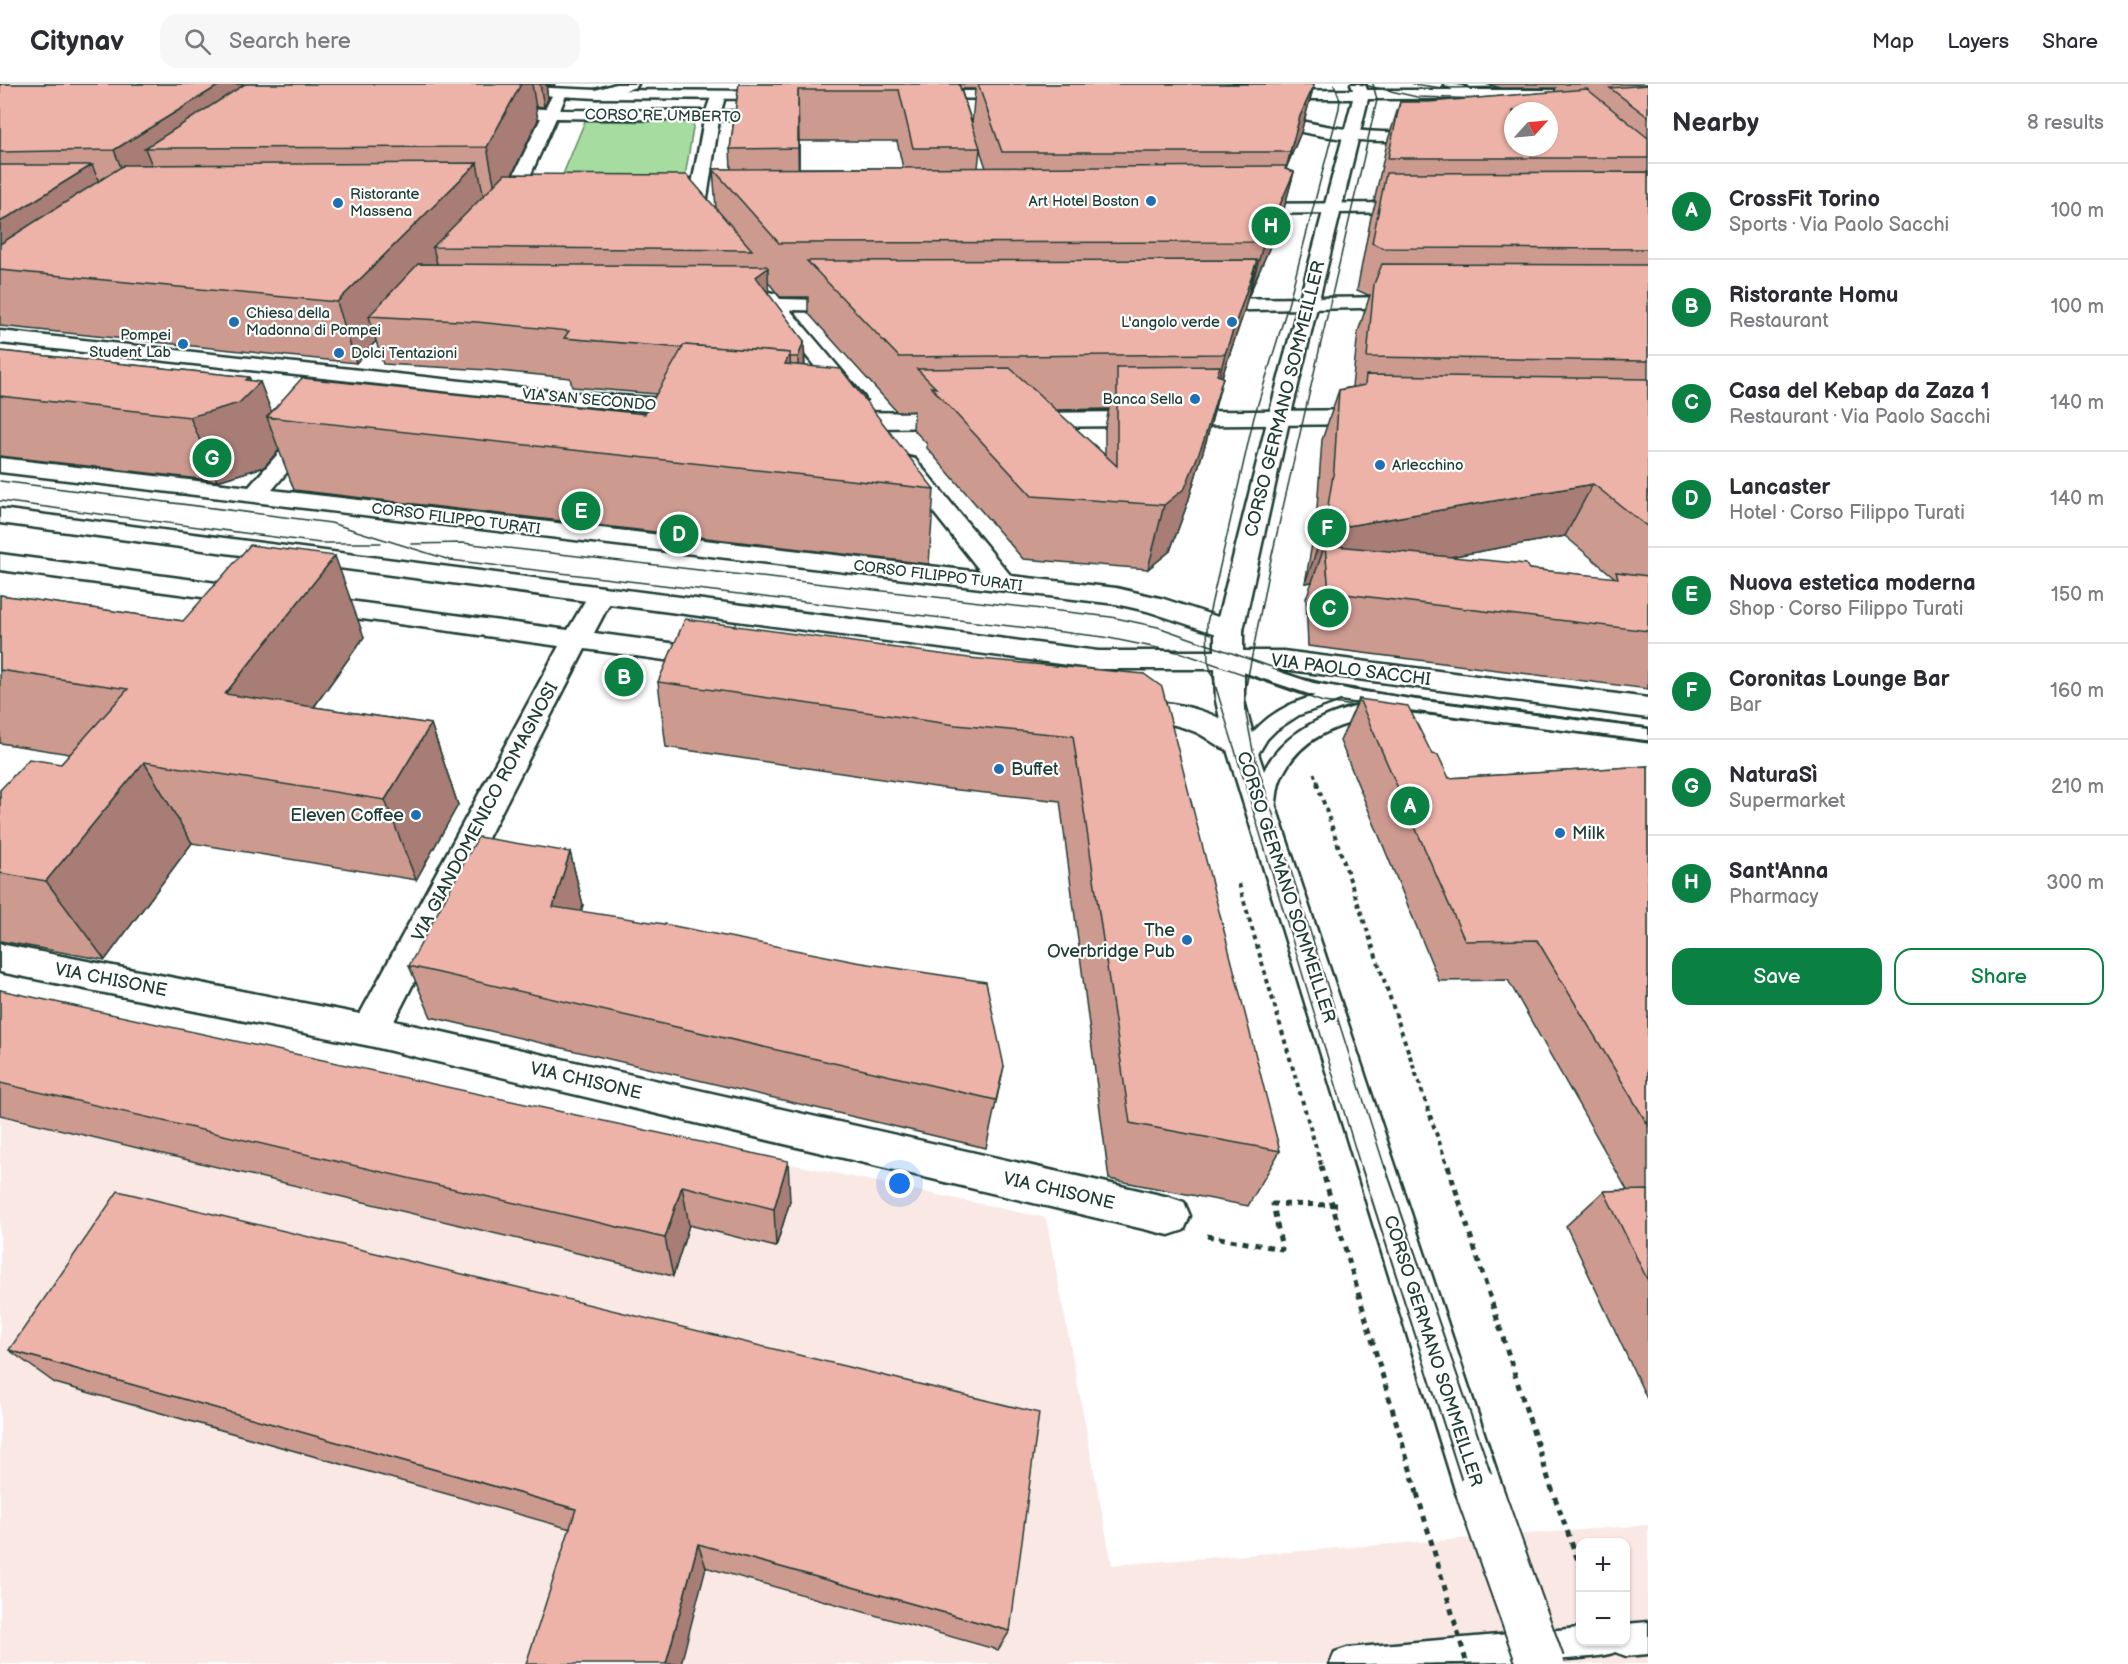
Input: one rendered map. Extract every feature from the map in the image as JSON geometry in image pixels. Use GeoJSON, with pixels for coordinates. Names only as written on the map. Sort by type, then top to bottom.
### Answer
{"type":"FeatureCollection","features":[{"type":"Feature","properties":{"kind":"street"},"geometry":{"type":"LineString","coordinates":[[597,94],[631,84]]}},
{"type":"Feature","properties":{"kind":"street"},"geometry":{"type":"LineString","coordinates":[[1238,92],[1257,110],[1269,115],[1318,130],[1388,138],[1427,136],[1455,130],[1474,122],[1487,111],[1470,95],[1451,84]]}},
{"type":"Feature","properties":{"kind":"street"},"geometry":{"type":"LineString","coordinates":[[1238,92],[1360,89],[1470,95],[1648,93]]}},
{"type":"Feature","properties":{"kind":"street","name":"CORSO GERMANO SOMMEILLER"},"geometry":{"type":"LineString","coordinates":[[1360,89],[1360,110],[1279,416],[1229,630],[1239,660],[1230,701],[1240,751],[1264,814],[1386,1206],[1480,1493],[1541,1664]]}},
{"type":"Feature","properties":{"kind":"street","name":"CORSO RE UMBERTO"},"geometry":{"type":"LineString","coordinates":[[484,90],[597,94],[802,95]]}},
{"type":"Feature","properties":{"kind":"street"},"geometry":{"type":"LineString","coordinates":[[488,219],[513,211],[560,93]]}},
{"type":"Feature","properties":{"kind":"street"},"geometry":{"type":"LineString","coordinates":[[715,220],[704,218],[690,211],[718,95]]}},
{"type":"Feature","properties":{"kind":"street"},"geometry":{"type":"LineString","coordinates":[[907,95],[1037,95]]}},
{"type":"Feature","properties":{"kind":"street","name":"CORSO RE UMBERTO"},"geometry":{"type":"LineString","coordinates":[[480,111],[712,117],[794,116]]}},
{"type":"Feature","properties":{"kind":"street"},"geometry":{"type":"LineString","coordinates":[[1239,115],[1269,115]]}},
{"type":"Feature","properties":{"kind":"street"},"geometry":{"type":"LineString","coordinates":[[1225,209],[1439,208]]}},
{"type":"Feature","properties":{"kind":"street"},"geometry":{"type":"LineString","coordinates":[[753,279],[874,421],[1004,584]]}},
{"type":"Feature","properties":{"kind":"street"},"geometry":{"type":"LineString","coordinates":[[1185,305],[1434,303]]}},
{"type":"Feature","properties":{"kind":"street"},"geometry":{"type":"LineString","coordinates":[[716,304],[868,305]]}},
{"type":"Feature","properties":{"kind":"street","name":"VIA SAN SECONDO"},"geometry":{"type":"LineString","coordinates":[[0,337],[365,369],[562,398],[712,409]]}},
{"type":"Feature","properties":{"kind":"street"},"geometry":{"type":"LineString","coordinates":[[342,394],[365,369]]}},
{"type":"Feature","properties":{"kind":"street"},"geometry":{"type":"LineString","coordinates":[[254,496],[327,412]]}},
{"type":"Feature","properties":{"kind":"street"},"geometry":{"type":"LineString","coordinates":[[1002,420],[1279,416],[1396,417]]}},
{"type":"Feature","properties":{"kind":"street"},"geometry":{"type":"LineString","coordinates":[[816,417],[874,421],[979,420]]}},
{"type":"Feature","properties":{"kind":"street","name":"CORSO FILIPPO TURATI"},"geometry":{"type":"LineString","coordinates":[[0,465],[1116,596],[1155,605],[1229,630]]}},
{"type":"Feature","properties":{"kind":"street"},"geometry":{"type":"LineString","coordinates":[[0,516],[1098,660],[1239,660]]}},
{"type":"Feature","properties":{"kind":"street"},"geometry":{"type":"LineString","coordinates":[[0,562],[575,641],[741,661]]}},
{"type":"Feature","properties":{"kind":"street","name":"VIA GIANDOMENICO ROMAGNOSI"},"geometry":{"type":"LineString","coordinates":[[370,1031],[575,641],[602,595]]}},
{"type":"Feature","properties":{"kind":"street"},"geometry":{"type":"LineString","coordinates":[[1005,676],[1030,651]]}},
{"type":"Feature","properties":{"kind":"street","name":"VIA PAOLO SACCHI"},"geometry":{"type":"LineString","coordinates":[[1239,660],[1294,661],[1648,708]]}},
{"type":"Feature","properties":{"kind":"street"},"geometry":{"type":"LineString","coordinates":[[1101,705],[1198,720],[1225,735],[1240,751]]}},
{"type":"Feature","properties":{"kind":"street","name":"VIA CHISONE"},"geometry":{"type":"LineString","coordinates":[[0,958],[370,1031],[1169,1216]]}},
{"type":"Feature","properties":{"kind":"lane","name":"VIA PAOLO SACCHI"},"geometry":{"type":"LineString","coordinates":[[1239,660],[1311,690],[1405,705],[1648,735]]}},
{"type":"Feature","properties":{"kind":"lane"},"geometry":{"type":"LineString","coordinates":[[1240,751],[1285,712],[1341,694]]}},
{"type":"Feature","properties":{"kind":"lane"},"geometry":{"type":"LineString","coordinates":[[1264,814],[1270,781],[1286,755],[1306,734],[1363,711],[1405,705]]}},
{"type":"Feature","properties":{"kind":"lane"},"geometry":{"type":"LineString","coordinates":[[1630,1640],[1648,1638]]}},
{"type":"Feature","properties":{"kind":"lane"},"geometry":{"type":"LineString","coordinates":[[1347,1664],[1466,1659],[1576,1645]]}},
{"type":"Feature","properties":{"kind":"path"},"geometry":{"type":"LineString","coordinates":[[1311,764],[1466,1220],[1550,1484],[1576,1553]]}},
{"type":"Feature","properties":{"kind":"path"},"geometry":{"type":"LineString","coordinates":[[1237,875],[1466,1659]]}},
{"type":"Feature","properties":{"kind":"path"},"geometry":{"type":"LineString","coordinates":[[1204,1235],[1282,1250],[1273,1204],[1386,1206]]}},
{"type":"Feature","properties":{"kind":"shaded area"},"geometry":{"type":"Polygon","coordinates":[[[0,996],[1046,1218],[1112,1565],[1648,1525],[1648,1664],[0,1664],[0,996]]]}},
{"type":"Feature","properties":{"kind":"green space"},"geometry":{"type":"Polygon","coordinates":[[[585,121],[694,122],[682,195],[554,196],[585,121]]]}},
{"type":"Feature","properties":{"kind":"building"},"geometry":{"type":"Polygon","coordinates":[[[0,84],[221,84],[114,150],[0,152],[0,84]]]}},
{"type":"Feature","properties":{"kind":"building"},"geometry":{"type":"Polygon","coordinates":[[[245,84],[521,84],[487,147],[145,148],[245,84]]]}},
{"type":"Feature","properties":{"kind":"building"},"geometry":{"type":"Polygon","coordinates":[[[739,84],[959,84],[980,148],[913,148],[899,90],[798,90],[798,148],[730,149],[739,84]]]}},
{"type":"Feature","properties":{"kind":"building"},"geometry":{"type":"Polygon","coordinates":[[[978,84],[1314,85],[1300,116],[1290,152],[1002,152],[978,84]]]}},
{"type":"Feature","properties":{"kind":"building"},"geometry":{"type":"Polygon","coordinates":[[[1648,85],[1648,117],[1610,88],[1648,85]]]}},
{"type":"Feature","properties":{"kind":"building"},"geometry":{"type":"Polygon","coordinates":[[[1587,89],[1648,138],[1648,158],[1388,158],[1400,102],[1429,102],[1587,89]]]}},
{"type":"Feature","properties":{"kind":"building"},"geometry":{"type":"Polygon","coordinates":[[[477,163],[337,302],[0,270],[0,244],[124,165],[477,163]]]}},
{"type":"Feature","properties":{"kind":"building"},"geometry":{"type":"Polygon","coordinates":[[[0,165],[92,165],[0,222],[0,165]]]}},
{"type":"Feature","properties":{"kind":"building"},"geometry":{"type":"Polygon","coordinates":[[[1286,166],[1285,169],[1294,172],[1264,242],[779,243],[713,169],[1286,166]]]}},
{"type":"Feature","properties":{"kind":"building"},"geometry":{"type":"Polygon","coordinates":[[[1648,172],[1648,249],[1383,248],[1372,243],[1386,173],[1648,172]]]}},
{"type":"Feature","properties":{"kind":"building"},"geometry":{"type":"Polygon","coordinates":[[[505,174],[687,175],[752,250],[433,247],[505,174]]]}},
{"type":"Feature","properties":{"kind":"building"},"geometry":{"type":"Polygon","coordinates":[[[1257,260],[1225,354],[899,357],[807,261],[1257,260]]]}},
{"type":"Feature","properties":{"kind":"building"},"geometry":{"type":"Polygon","coordinates":[[[418,264],[766,266],[768,268],[756,277],[804,341],[798,357],[790,357],[790,353],[684,345],[682,348],[564,338],[569,331],[477,322],[369,316],[418,264]]]}},
{"type":"Feature","properties":{"kind":"building"},"geometry":{"type":"Polygon","coordinates":[[[1382,264],[1648,265],[1648,361],[1367,357],[1374,284],[1382,264]]]}},
{"type":"Feature","properties":{"kind":"building"},"geometry":{"type":"Polygon","coordinates":[[[684,345],[790,353],[785,364],[841,369],[934,489],[267,417],[302,378],[645,414],[684,345]]]}},
{"type":"Feature","properties":{"kind":"building"},"geometry":{"type":"Polygon","coordinates":[[[0,351],[249,377],[246,380],[260,382],[239,403],[190,417],[0,396],[0,351]]]}},
{"type":"Feature","properties":{"kind":"building"},"geometry":{"type":"Polygon","coordinates":[[[1220,366],[1217,375],[1223,377],[1204,440],[1185,488],[1164,505],[1032,496],[917,369],[1010,368],[1117,466],[1117,367],[1220,366]]]}},
{"type":"Feature","properties":{"kind":"building"},"geometry":{"type":"Polygon","coordinates":[[[1366,375],[1648,379],[1648,527],[1593,484],[1324,530],[1334,469],[1339,390],[1365,385],[1366,375]]]}},
{"type":"Feature","properties":{"kind":"building"},"geometry":{"type":"Polygon","coordinates":[[[250,545],[335,556],[225,694],[431,724],[385,800],[144,762],[46,881],[0,873],[0,790],[29,759],[61,764],[128,689],[0,670],[0,595],[183,621],[250,545]]]}},
{"type":"Feature","properties":{"kind":"building"},"geometry":{"type":"Polygon","coordinates":[[[1325,545],[1526,564],[1529,569],[1618,578],[1616,572],[1648,576],[1648,631],[1329,592],[1325,545]]]}},
{"type":"Feature","properties":{"kind":"building"},"geometry":{"type":"Polygon","coordinates":[[[685,619],[969,658],[1144,674],[1162,687],[1280,1151],[1130,1123],[1073,736],[956,725],[658,682],[685,619]]]}},
{"type":"Feature","properties":{"kind":"building"},"geometry":{"type":"Polygon","coordinates":[[[1359,699],[1408,706],[1432,754],[1438,755],[1449,778],[1648,766],[1648,1125],[1537,940],[1465,941],[1359,699]]]}},
{"type":"Feature","properties":{"kind":"building"},"geometry":{"type":"Polygon","coordinates":[[[478,837],[570,852],[553,907],[664,924],[856,962],[986,982],[1004,1066],[996,1100],[409,966],[478,837]]]}},
{"type":"Feature","properties":{"kind":"building"},"geometry":{"type":"Polygon","coordinates":[[[0,990],[788,1161],[774,1209],[682,1186],[665,1238],[0,1083],[0,990]]]}},
{"type":"Feature","properties":{"kind":"building"},"geometry":{"type":"Polygon","coordinates":[[[1648,1190],[1648,1281],[1604,1191],[1648,1190]]]}},
{"type":"Feature","properties":{"kind":"building"},"geometry":{"type":"Polygon","coordinates":[[[118,1191],[1039,1413],[1010,1631],[698,1544],[666,1664],[526,1664],[576,1509],[9,1350],[118,1191]]]}},
{"type":"Feature","properties":{"kind":"tram line"},"geometry":{"type":"LineString","coordinates":[[1208,644],[1207,623],[1254,417],[1288,305],[1339,108],[1340,100],[1334,84]]}},
{"type":"Feature","properties":{"kind":"tram line"},"geometry":{"type":"LineString","coordinates":[[1360,84],[1374,87]]}},
{"type":"Feature","properties":{"kind":"tram line"},"geometry":{"type":"LineString","coordinates":[[1413,84],[1442,88],[1518,87]]}},
{"type":"Feature","properties":{"kind":"tram line"},"geometry":{"type":"LineString","coordinates":[[1251,660],[1269,568],[1377,100],[1374,87]]}},
{"type":"Feature","properties":{"kind":"tram line"},"geometry":{"type":"LineString","coordinates":[[1374,87],[1417,97],[1487,99]]}},
{"type":"Feature","properties":{"kind":"tram line"},"geometry":{"type":"LineString","coordinates":[[0,481],[331,523],[450,560],[1104,637],[1182,653],[1208,662]]}},
{"type":"Feature","properties":{"kind":"tram line"},"geometry":{"type":"LineString","coordinates":[[0,501],[320,543],[381,543]]}},
{"type":"Feature","properties":{"kind":"tram line"},"geometry":{"type":"LineString","coordinates":[[411,544],[463,543],[1111,617],[1158,627],[1208,644]]}},
{"type":"Feature","properties":{"kind":"tram line"},"geometry":{"type":"LineString","coordinates":[[1208,644],[1251,660]]}},
{"type":"Feature","properties":{"kind":"tram line"},"geometry":{"type":"LineString","coordinates":[[1208,644],[1208,662]]}},
{"type":"Feature","properties":{"kind":"tram line"},"geometry":{"type":"LineString","coordinates":[[1248,676],[1251,660]]}},
{"type":"Feature","properties":{"kind":"tram line"},"geometry":{"type":"LineString","coordinates":[[1251,660],[1300,677],[1354,690],[1648,727]]}},
{"type":"Feature","properties":{"kind":"tram line"},"geometry":{"type":"LineString","coordinates":[[1208,662],[1248,676]]}},
{"type":"Feature","properties":{"kind":"tram line"},"geometry":{"type":"LineString","coordinates":[[1208,662],[1361,1168]]}},
{"type":"Feature","properties":{"kind":"tram line"},"geometry":{"type":"LineString","coordinates":[[1248,676],[1323,702],[1372,708]]}},
{"type":"Feature","properties":{"kind":"tram line"},"geometry":{"type":"LineString","coordinates":[[1248,676],[1245,692],[1246,714],[1253,751],[1385,1168]]}},
{"type":"Feature","properties":{"kind":"tram line"},"geometry":{"type":"LineString","coordinates":[[1396,711],[1648,741]]}},
{"type":"Feature","properties":{"kind":"tram line"},"geometry":{"type":"LineString","coordinates":[[1361,1166],[1465,1491],[1524,1664]]}},
{"type":"Feature","properties":{"kind":"tram line"},"geometry":{"type":"LineString","coordinates":[[1385,1166],[1557,1664]]}},
{"type":"Feature","properties":{"kind":"place","name":"Art Hotel Boston"},"geometry":{"type":"Point","coordinates":[1151,201]}},
{"type":"Feature","properties":{"kind":"place","name":"Ristorante Massena"},"geometry":{"type":"Point","coordinates":[338,203]}},
{"type":"Feature","properties":{"kind":"place","name":"Sant'Anna"},"geometry":{"type":"Point","coordinates":[1271,226]}},
{"type":"Feature","properties":{"kind":"place","name":"Chiesa della Madonna di Pompei"},"geometry":{"type":"Point","coordinates":[234,322]}},
{"type":"Feature","properties":{"kind":"place","name":"L'angolo verde"},"geometry":{"type":"Point","coordinates":[1232,322]}},
{"type":"Feature","properties":{"kind":"place","name":"Pompei Student Lab"},"geometry":{"type":"Point","coordinates":[183,344]}},
{"type":"Feature","properties":{"kind":"place","name":"Dolci Tentazioni"},"geometry":{"type":"Point","coordinates":[339,353]}},
{"type":"Feature","properties":{"kind":"place","name":"Banca Sella"},"geometry":{"type":"Point","coordinates":[1195,399]}},
{"type":"Feature","properties":{"kind":"place","name":"NaturaSì"},"geometry":{"type":"Point","coordinates":[212,458]}},
{"type":"Feature","properties":{"kind":"place","name":"Arlecchino"},"geometry":{"type":"Point","coordinates":[1380,465]}},
{"type":"Feature","properties":{"kind":"place","name":"Nuova estetica moderna"},"geometry":{"type":"Point","coordinates":[581,511]}},
{"type":"Feature","properties":{"kind":"place","name":"Coronitas Lounge Bar"},"geometry":{"type":"Point","coordinates":[1327,528]}},
{"type":"Feature","properties":{"kind":"place","name":"Lancaster"},"geometry":{"type":"Point","coordinates":[679,534]}},
{"type":"Feature","properties":{"kind":"place","name":"Casa del Kebap da Zaza 1"},"geometry":{"type":"Point","coordinates":[1329,608]}},
{"type":"Feature","properties":{"kind":"place","name":"Ristorante Homu"},"geometry":{"type":"Point","coordinates":[624,677]}},
{"type":"Feature","properties":{"kind":"place","name":"Buffet"},"geometry":{"type":"Point","coordinates":[999,769]}},
{"type":"Feature","properties":{"kind":"place","name":"CrossFit Torino"},"geometry":{"type":"Point","coordinates":[1410,806]}},
{"type":"Feature","properties":{"kind":"place","name":"Eleven Coffee"},"geometry":{"type":"Point","coordinates":[416,815]}},
{"type":"Feature","properties":{"kind":"place","name":"Milk"},"geometry":{"type":"Point","coordinates":[1560,833]}},
{"type":"Feature","properties":{"kind":"place","name":"The Overbridge Pub"},"geometry":{"type":"Point","coordinates":[1187,940]}}]}
